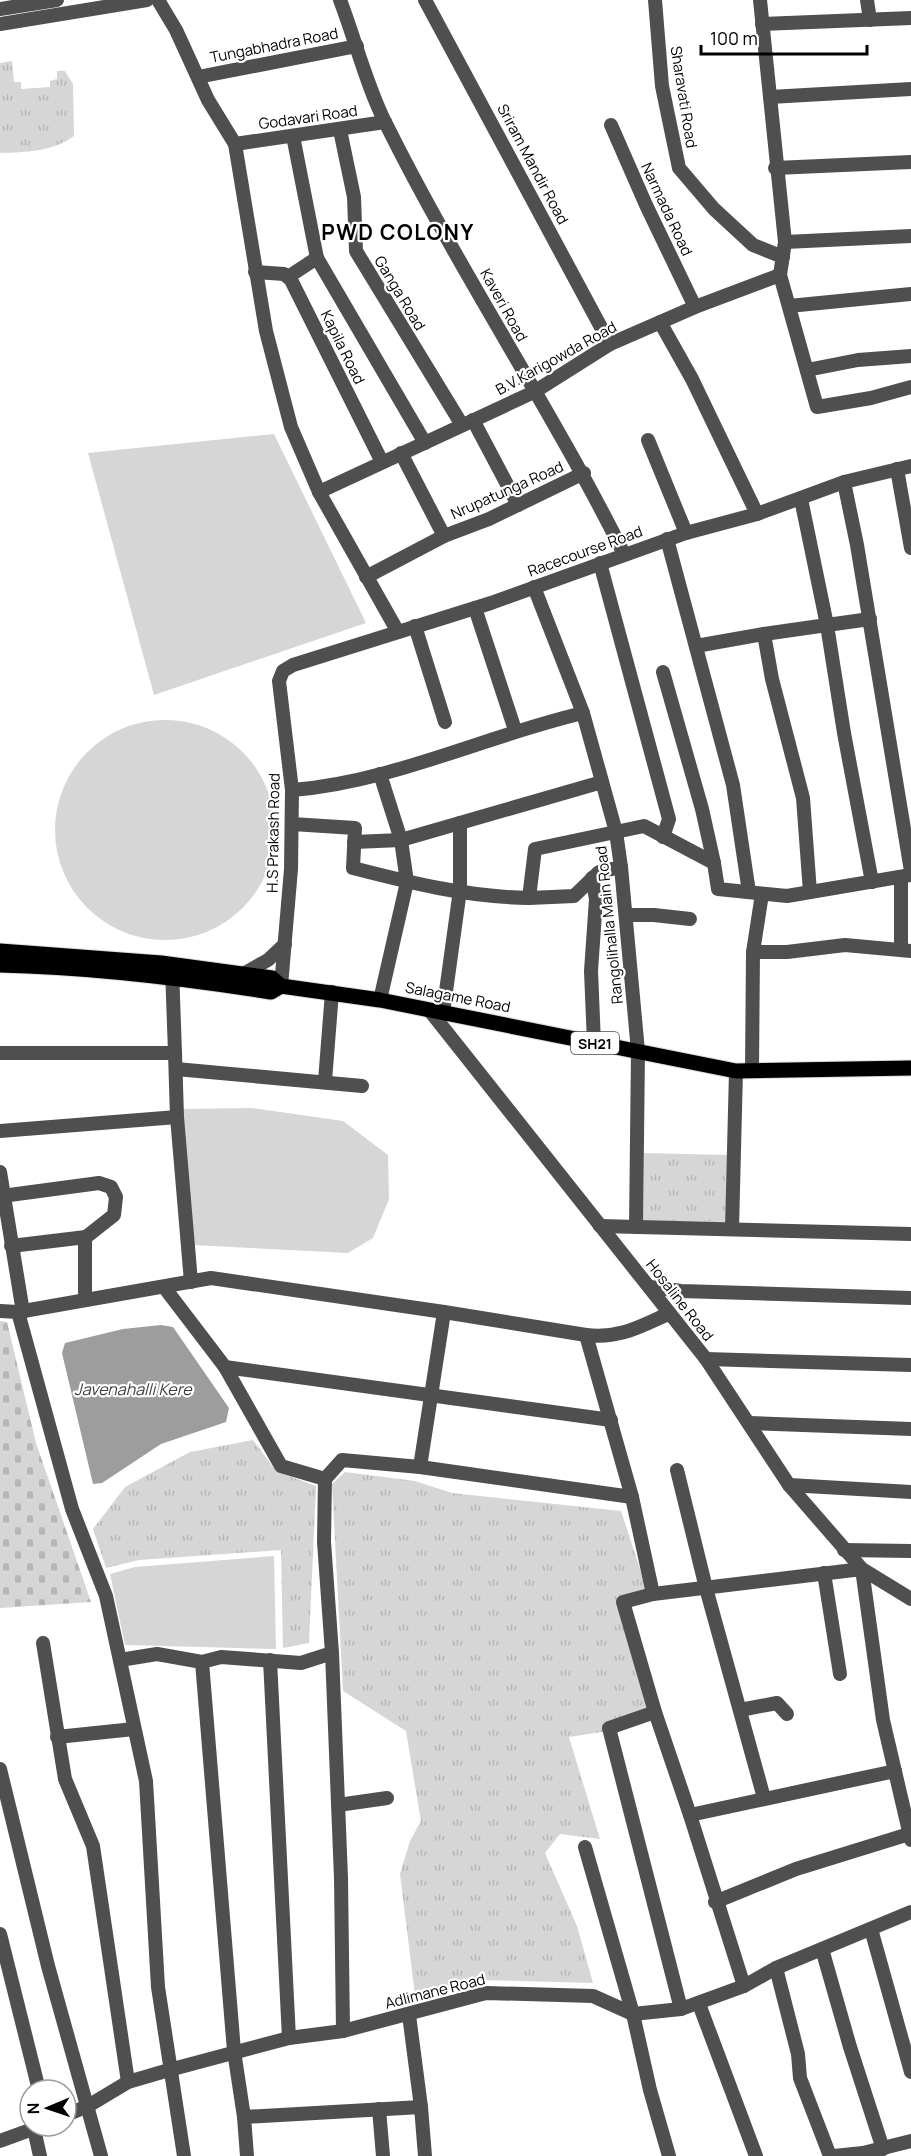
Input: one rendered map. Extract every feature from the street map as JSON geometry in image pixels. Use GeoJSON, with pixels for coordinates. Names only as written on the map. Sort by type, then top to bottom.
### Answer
{"type":"FeatureCollection","features":[{"type":"Feature","properties":{"kind":"main road","name":"Salagame Road"},"geometry":{"type":"LineString","coordinates":[[0,951],[172,972],[243,974],[272,978],[281,986],[380,1000],[736,1071],[911,1068]]}},
{"type":"Feature","properties":{"kind":"main road"},"geometry":{"type":"LineString","coordinates":[[0,965],[172,972],[197,980],[272,992],[281,986]]}},
{"type":"Feature","properties":{"kind":"street"},"geometry":{"type":"LineString","coordinates":[[0,9],[57,0]]}},
{"type":"Feature","properties":{"kind":"street"},"geometry":{"type":"LineString","coordinates":[[0,24],[75,6],[147,0]]}},
{"type":"Feature","properties":{"kind":"street"},"geometry":{"type":"LineString","coordinates":[[158,0],[235,144],[266,331],[291,427],[319,492],[398,632]]}},
{"type":"Feature","properties":{"kind":"street","name":"Kaveri Road"},"geometry":{"type":"LineString","coordinates":[[340,0],[385,122],[534,392],[584,473],[624,554]]}},
{"type":"Feature","properties":{"kind":"street","name":"Sriram Mandir Road"},"geometry":{"type":"LineString","coordinates":[[425,0],[610,344]]}},
{"type":"Feature","properties":{"kind":"street","name":"Sharavati Road"},"geometry":{"type":"LineString","coordinates":[[655,0],[662,86],[679,168],[714,209],[753,245],[783,257]]}},
{"type":"Feature","properties":{"kind":"street"},"geometry":{"type":"LineString","coordinates":[[759,0],[785,242],[780,275],[817,407],[871,398],[911,387]]}},
{"type":"Feature","properties":{"kind":"street"},"geometry":{"type":"LineString","coordinates":[[867,0],[870,20]]}},
{"type":"Feature","properties":{"kind":"street"},"geometry":{"type":"LineString","coordinates":[[762,24],[911,18]]}},
{"type":"Feature","properties":{"kind":"street","name":"Tungabhadra Road"},"geometry":{"type":"LineString","coordinates":[[198,77],[357,46]]}},
{"type":"Feature","properties":{"kind":"street"},"geometry":{"type":"LineString","coordinates":[[770,97],[911,89]]}},
{"type":"Feature","properties":{"kind":"street","name":"Godavari Road"},"geometry":{"type":"LineString","coordinates":[[235,144],[385,122]]}},
{"type":"Feature","properties":{"kind":"street","name":"Narmada Road"},"geometry":{"type":"LineString","coordinates":[[611,125],[695,307]]}},
{"type":"Feature","properties":{"kind":"street","name":"Ganga Road"},"geometry":{"type":"LineString","coordinates":[[340,130],[354,197],[356,251],[468,423],[518,505]]}},
{"type":"Feature","properties":{"kind":"street"},"geometry":{"type":"LineString","coordinates":[[293,136],[316,258],[424,442]]}},
{"type":"Feature","properties":{"kind":"street"},"geometry":{"type":"LineString","coordinates":[[776,168],[911,162]]}},
{"type":"Feature","properties":{"kind":"street"},"geometry":{"type":"LineString","coordinates":[[785,242],[911,236]]}},
{"type":"Feature","properties":{"kind":"street"},"geometry":{"type":"LineString","coordinates":[[255,272],[288,277],[316,258]]}},
{"type":"Feature","properties":{"kind":"street","name":"B.V.Karigowda Road"},"geometry":{"type":"LineString","coordinates":[[319,492],[534,392],[610,344],[695,307],[780,275]]}},
{"type":"Feature","properties":{"kind":"street","name":"Kapila Road"},"geometry":{"type":"LineString","coordinates":[[288,277],[382,462]]}},
{"type":"Feature","properties":{"kind":"street"},"geometry":{"type":"LineString","coordinates":[[789,306],[911,294]]}},
{"type":"Feature","properties":{"kind":"street"},"geometry":{"type":"LineString","coordinates":[[660,322],[692,379],[757,514]]}},
{"type":"Feature","properties":{"kind":"street"},"geometry":{"type":"LineString","coordinates":[[807,370],[858,360],[911,356]]}},
{"type":"Feature","properties":{"kind":"street"},"geometry":{"type":"LineString","coordinates":[[648,440],[686,533]]}},
{"type":"Feature","properties":{"kind":"street"},"geometry":{"type":"LineString","coordinates":[[401,453],[444,536]]}},
{"type":"Feature","properties":{"kind":"street"},"geometry":{"type":"LineString","coordinates":[[904,468],[911,548]]}},
{"type":"Feature","properties":{"kind":"street","name":"Racecourse Road"},"geometry":{"type":"LineString","coordinates":[[279,681],[283,671],[293,665],[475,608],[667,539],[757,514],[844,482],[904,468]]}},
{"type":"Feature","properties":{"kind":"street","name":"Nrupatunga Road"},"geometry":{"type":"LineString","coordinates":[[366,577],[444,536],[518,505],[584,473]]}},
{"type":"Feature","properties":{"kind":"street"},"geometry":{"type":"LineString","coordinates":[[753,952],[787,952],[845,945],[906,951],[908,874],[870,619],[844,482]]}},
{"type":"Feature","properties":{"kind":"street"},"geometry":{"type":"LineString","coordinates":[[801,499],[827,625],[843,733],[872,882]]}},
{"type":"Feature","properties":{"kind":"street"},"geometry":{"type":"LineString","coordinates":[[667,539],[733,785],[755,893],[752,1070]]}},
{"type":"Feature","properties":{"kind":"street"},"geometry":{"type":"LineString","coordinates":[[600,562],[669,819],[663,837]]}},
{"type":"Feature","properties":{"kind":"street","name":"Rangolihalla Main Road"},"geometry":{"type":"LineString","coordinates":[[534,587],[583,713],[616,832],[639,1051],[636,1227]]}},
{"type":"Feature","properties":{"kind":"street"},"geometry":{"type":"LineString","coordinates":[[475,608],[515,730]]}},
{"type":"Feature","properties":{"kind":"street"},"geometry":{"type":"LineString","coordinates":[[696,646],[870,619]]}},
{"type":"Feature","properties":{"kind":"street"},"geometry":{"type":"LineString","coordinates":[[415,626],[445,722]]}},
{"type":"Feature","properties":{"kind":"street"},"geometry":{"type":"LineString","coordinates":[[764,634],[772,679],[803,798],[810,892]]}},
{"type":"Feature","properties":{"kind":"street"},"geometry":{"type":"LineString","coordinates":[[663,672],[702,809],[718,890],[787,896],[908,874]]}},
{"type":"Feature","properties":{"kind":"street","name":"H.S Prakash Road"},"geometry":{"type":"LineString","coordinates":[[279,681],[292,790],[292,824],[281,986]]}},
{"type":"Feature","properties":{"kind":"street"},"geometry":{"type":"LineString","coordinates":[[292,790],[333,787],[515,730],[583,713]]}},
{"type":"Feature","properties":{"kind":"street"},"geometry":{"type":"LineString","coordinates":[[380,774],[401,840],[407,882],[380,1000]]}},
{"type":"Feature","properties":{"kind":"street"},"geometry":{"type":"LineString","coordinates":[[354,842],[401,840],[602,782]]}},
{"type":"Feature","properties":{"kind":"street"},"geometry":{"type":"LineString","coordinates":[[437,1012],[460,890],[460,823]]}},
{"type":"Feature","properties":{"kind":"street"},"geometry":{"type":"LineString","coordinates":[[292,824],[355,828],[353,868],[407,882],[460,890],[485,897],[570,898],[599,872],[621,867]]}},
{"type":"Feature","properties":{"kind":"street"},"geometry":{"type":"LineString","coordinates":[[529,898],[534,849],[644,826],[714,863]]}},
{"type":"Feature","properties":{"kind":"street"},"geometry":{"type":"LineString","coordinates":[[592,878],[596,899],[592,962],[594,1043]]}},
{"type":"Feature","properties":{"kind":"street"},"geometry":{"type":"LineString","coordinates":[[626,915],[690,919]]}},
{"type":"Feature","properties":{"kind":"street"},"geometry":{"type":"LineString","coordinates":[[243,974],[268,960],[285,944]]}},
{"type":"Feature","properties":{"kind":"street"},"geometry":{"type":"LineString","coordinates":[[172,972],[177,1117],[191,1282]]}},
{"type":"Feature","properties":{"kind":"street"},"geometry":{"type":"LineString","coordinates":[[325,1081],[332,992]]}},
{"type":"Feature","properties":{"kind":"street","name":"Hosaline Road"},"geometry":{"type":"LineString","coordinates":[[437,1012],[600,1226],[650,1287],[668,1314],[706,1359],[789,1485],[862,1569],[911,1599]]}},
{"type":"Feature","properties":{"kind":"street"},"geometry":{"type":"LineString","coordinates":[[0,1053],[175,1053]]}},
{"type":"Feature","properties":{"kind":"street"},"geometry":{"type":"LineString","coordinates":[[176,1069],[362,1086]]}},
{"type":"Feature","properties":{"kind":"street"},"geometry":{"type":"LineString","coordinates":[[732,1229],[736,1071]]}},
{"type":"Feature","properties":{"kind":"street"},"geometry":{"type":"LineString","coordinates":[[0,1131],[177,1117]]}},
{"type":"Feature","properties":{"kind":"street"},"geometry":{"type":"LineString","coordinates":[[0,1172],[21,1312],[72,1509],[106,1596],[146,1781],[158,1987],[184,2156]]}},
{"type":"Feature","properties":{"kind":"street"},"geometry":{"type":"LineString","coordinates":[[2,1196],[106,1183],[116,1197],[114,1215],[86,1237],[11,1246]]}},
{"type":"Feature","properties":{"kind":"street"},"geometry":{"type":"LineString","coordinates":[[600,1226],[911,1234]]}},
{"type":"Feature","properties":{"kind":"street"},"geometry":{"type":"LineString","coordinates":[[84,1299],[86,1237]]}},
{"type":"Feature","properties":{"kind":"street"},"geometry":{"type":"LineString","coordinates":[[0,1311],[21,1312],[211,1278],[607,1338],[628,1332],[668,1314]]}},
{"type":"Feature","properties":{"kind":"street"},"geometry":{"type":"LineString","coordinates":[[164,1287],[225,1367],[281,1466],[325,1479]]}},
{"type":"Feature","properties":{"kind":"street"},"geometry":{"type":"LineString","coordinates":[[650,1287],[681,1291],[911,1298]]}},
{"type":"Feature","properties":{"kind":"street"},"geometry":{"type":"LineString","coordinates":[[420,1467],[444,1312]]}},
{"type":"Feature","properties":{"kind":"street"},"geometry":{"type":"LineString","coordinates":[[586,1335],[632,1497],[653,1594]]}},
{"type":"Feature","properties":{"kind":"street"},"geometry":{"type":"LineString","coordinates":[[706,1359],[911,1365]]}},
{"type":"Feature","properties":{"kind":"street"},"geometry":{"type":"LineString","coordinates":[[225,1367],[611,1420]]}},
{"type":"Feature","properties":{"kind":"street"},"geometry":{"type":"LineString","coordinates":[[748,1423],[911,1429]]}},
{"type":"Feature","properties":{"kind":"street"},"geometry":{"type":"LineString","coordinates":[[343,2031],[338,1805],[332,1653],[324,1542],[325,1479],[342,1460],[420,1467],[632,1497]]}},
{"type":"Feature","properties":{"kind":"street"},"geometry":{"type":"LineString","coordinates":[[677,1470],[706,1587],[764,1798]]}},
{"type":"Feature","properties":{"kind":"street"},"geometry":{"type":"LineString","coordinates":[[789,1485],[911,1492]]}},
{"type":"Feature","properties":{"kind":"street"},"geometry":{"type":"LineString","coordinates":[[844,1550],[911,1551]]}},
{"type":"Feature","properties":{"kind":"street"},"geometry":{"type":"LineString","coordinates":[[716,1902],[796,1869],[910,1837],[907,1807],[895,1771],[883,1720],[862,1569],[653,1594],[623,1602],[656,1712],[716,1902],[744,1986]]}},
{"type":"Feature","properties":{"kind":"street"},"geometry":{"type":"LineString","coordinates":[[824,1573],[840,1674]]}},
{"type":"Feature","properties":{"kind":"street"},"geometry":{"type":"LineString","coordinates":[[43,1643],[65,1779],[93,1846],[128,2082]]}},
{"type":"Feature","properties":{"kind":"street"},"geometry":{"type":"LineString","coordinates":[[120,1660],[157,1654],[202,1662],[221,1657],[301,1663],[332,1653]]}},
{"type":"Feature","properties":{"kind":"street"},"geometry":{"type":"LineString","coordinates":[[270,1660],[289,2038]]}},
{"type":"Feature","properties":{"kind":"street"},"geometry":{"type":"LineString","coordinates":[[202,1662],[234,2051],[244,2117],[247,2156]]}},
{"type":"Feature","properties":{"kind":"street"},"geometry":{"type":"LineString","coordinates":[[740,1710],[775,1702],[782,1705],[787,1714]]}},
{"type":"Feature","properties":{"kind":"street"},"geometry":{"type":"LineString","coordinates":[[656,1712],[609,1728],[681,2009]]}},
{"type":"Feature","properties":{"kind":"street"},"geometry":{"type":"LineString","coordinates":[[57,1737],[134,1729]]}},
{"type":"Feature","properties":{"kind":"street"},"geometry":{"type":"LineString","coordinates":[[0,1769],[48,1966],[101,2156]]}},
{"type":"Feature","properties":{"kind":"street"},"geometry":{"type":"LineString","coordinates":[[690,1815],[895,1771]]}},
{"type":"Feature","properties":{"kind":"street"},"geometry":{"type":"LineString","coordinates":[[338,1805],[387,1798]]}},
{"type":"Feature","properties":{"kind":"street"},"geometry":{"type":"LineString","coordinates":[[585,1847],[633,2014],[650,2090],[669,2156]]}},
{"type":"Feature","properties":{"kind":"street"},"geometry":{"type":"LineString","coordinates":[[633,2014],[681,2009],[699,2004],[744,1986],[776,1968],[911,1912]]}},
{"type":"Feature","properties":{"kind":"street"},"geometry":{"type":"LineString","coordinates":[[871,1929],[911,2072]]}},
{"type":"Feature","properties":{"kind":"street"},"geometry":{"type":"LineString","coordinates":[[0,1934],[36,2078]]}},
{"type":"Feature","properties":{"kind":"street"},"geometry":{"type":"LineString","coordinates":[[822,1949],[850,2048],[883,2149]]}},
{"type":"Feature","properties":{"kind":"street"},"geometry":{"type":"LineString","coordinates":[[776,1968],[798,2054],[800,2078],[832,2156],[864,2155],[911,2141]]}},
{"type":"Feature","properties":{"kind":"street","name":"Adlimane Road"},"geometry":{"type":"LineString","coordinates":[[78,2110],[128,2082],[234,2051],[289,2038],[343,2031],[486,1993],[593,1996],[633,2014]]}},
{"type":"Feature","properties":{"kind":"street"},"geometry":{"type":"LineString","coordinates":[[699,2004],[756,2156]]}},
{"type":"Feature","properties":{"kind":"street"},"geometry":{"type":"LineString","coordinates":[[410,2014],[425,2156]]}},
{"type":"Feature","properties":{"kind":"street"},"geometry":{"type":"LineString","coordinates":[[244,2117],[421,2108]]}},
{"type":"Feature","properties":{"kind":"street"},"geometry":{"type":"LineString","coordinates":[[379,2109],[383,2156]]}},
{"type":"Feature","properties":{"kind":"street"},"geometry":{"type":"LineString","coordinates":[[0,2141],[18,2135]]}},
{"type":"Feature","properties":{"kind":"street"},"geometry":{"type":"LineString","coordinates":[[38,2138],[39,2156]]}},
{"type":"Feature","properties":{"kind":"green space"},"geometry":{"type":"Polygon","coordinates":[[[12,61],[14,82],[21,82],[21,89],[50,87],[50,81],[57,79],[57,71],[65,71],[73,84],[74,136],[48,148],[0,153],[0,63],[12,61]]]}},
{"type":"Feature","properties":{"kind":"green space"},"geometry":{"type":"Polygon","coordinates":[[[274,434],[366,623],[154,695],[88,453],[274,434]]]}},
{"type":"Feature","properties":{"kind":"green space"},"geometry":{"type":"Polygon","coordinates":[[[154,720],[176,720],[207,728],[226,738],[243,752],[257,769],[267,788],[273,808],[275,830],[273,852],[267,872],[257,891],[243,908],[226,922],[197,936],[176,940],[154,940],[133,936],[113,927],[95,915],[80,900],[59,862],[55,841],[55,819],[59,798],[68,778],[80,760],[95,745],[133,724],[154,720]]]}},
{"type":"Feature","properties":{"kind":"green space"},"geometry":{"type":"Polygon","coordinates":[[[252,1108],[343,1121],[388,1155],[389,1199],[373,1238],[348,1253],[192,1245],[182,1109],[252,1108]]]}},
{"type":"Feature","properties":{"kind":"green space"},"geometry":{"type":"Polygon","coordinates":[[[644,1153],[727,1155],[726,1222],[643,1221],[644,1153]]]}},
{"type":"Feature","properties":{"kind":"green space"},"geometry":{"type":"Polygon","coordinates":[[[0,1321],[7,1322],[36,1443],[91,1602],[0,1608],[0,1321]]]}},
{"type":"Feature","properties":{"kind":"green space"},"geometry":{"type":"Polygon","coordinates":[[[253,1440],[276,1471],[316,1486],[309,1643],[283,1648],[281,1550],[139,1560],[106,1568],[93,1529],[125,1487],[190,1452],[253,1440]]]}},
{"type":"Feature","properties":{"kind":"green space"},"geometry":{"type":"Polygon","coordinates":[[[345,1472],[415,1481],[452,1493],[621,1511],[647,1590],[619,1608],[650,1709],[602,1732],[569,1737],[600,1839],[560,1834],[545,1853],[577,1926],[593,1983],[477,1980],[415,1995],[400,1874],[410,1841],[421,1821],[406,1731],[343,1691],[332,1484],[345,1472]]]}},
{"type":"Feature","properties":{"kind":"green space"},"geometry":{"type":"Polygon","coordinates":[[[274,1556],[276,1649],[125,1645],[110,1574],[135,1567],[274,1556]]]}},
{"type":"Feature","properties":{"kind":"water","name":"Javenahalli Kere"},"geometry":{"type":"Polygon","coordinates":[[[161,1325],[173,1327],[229,1408],[226,1422],[161,1444],[102,1483],[93,1484],[62,1353],[65,1343],[123,1329],[161,1325]]]}},
{"type":"Feature","properties":{"kind":"district","name":"PWD COLONY"},"geometry":{"type":"Point","coordinates":[398,232]}}]}
